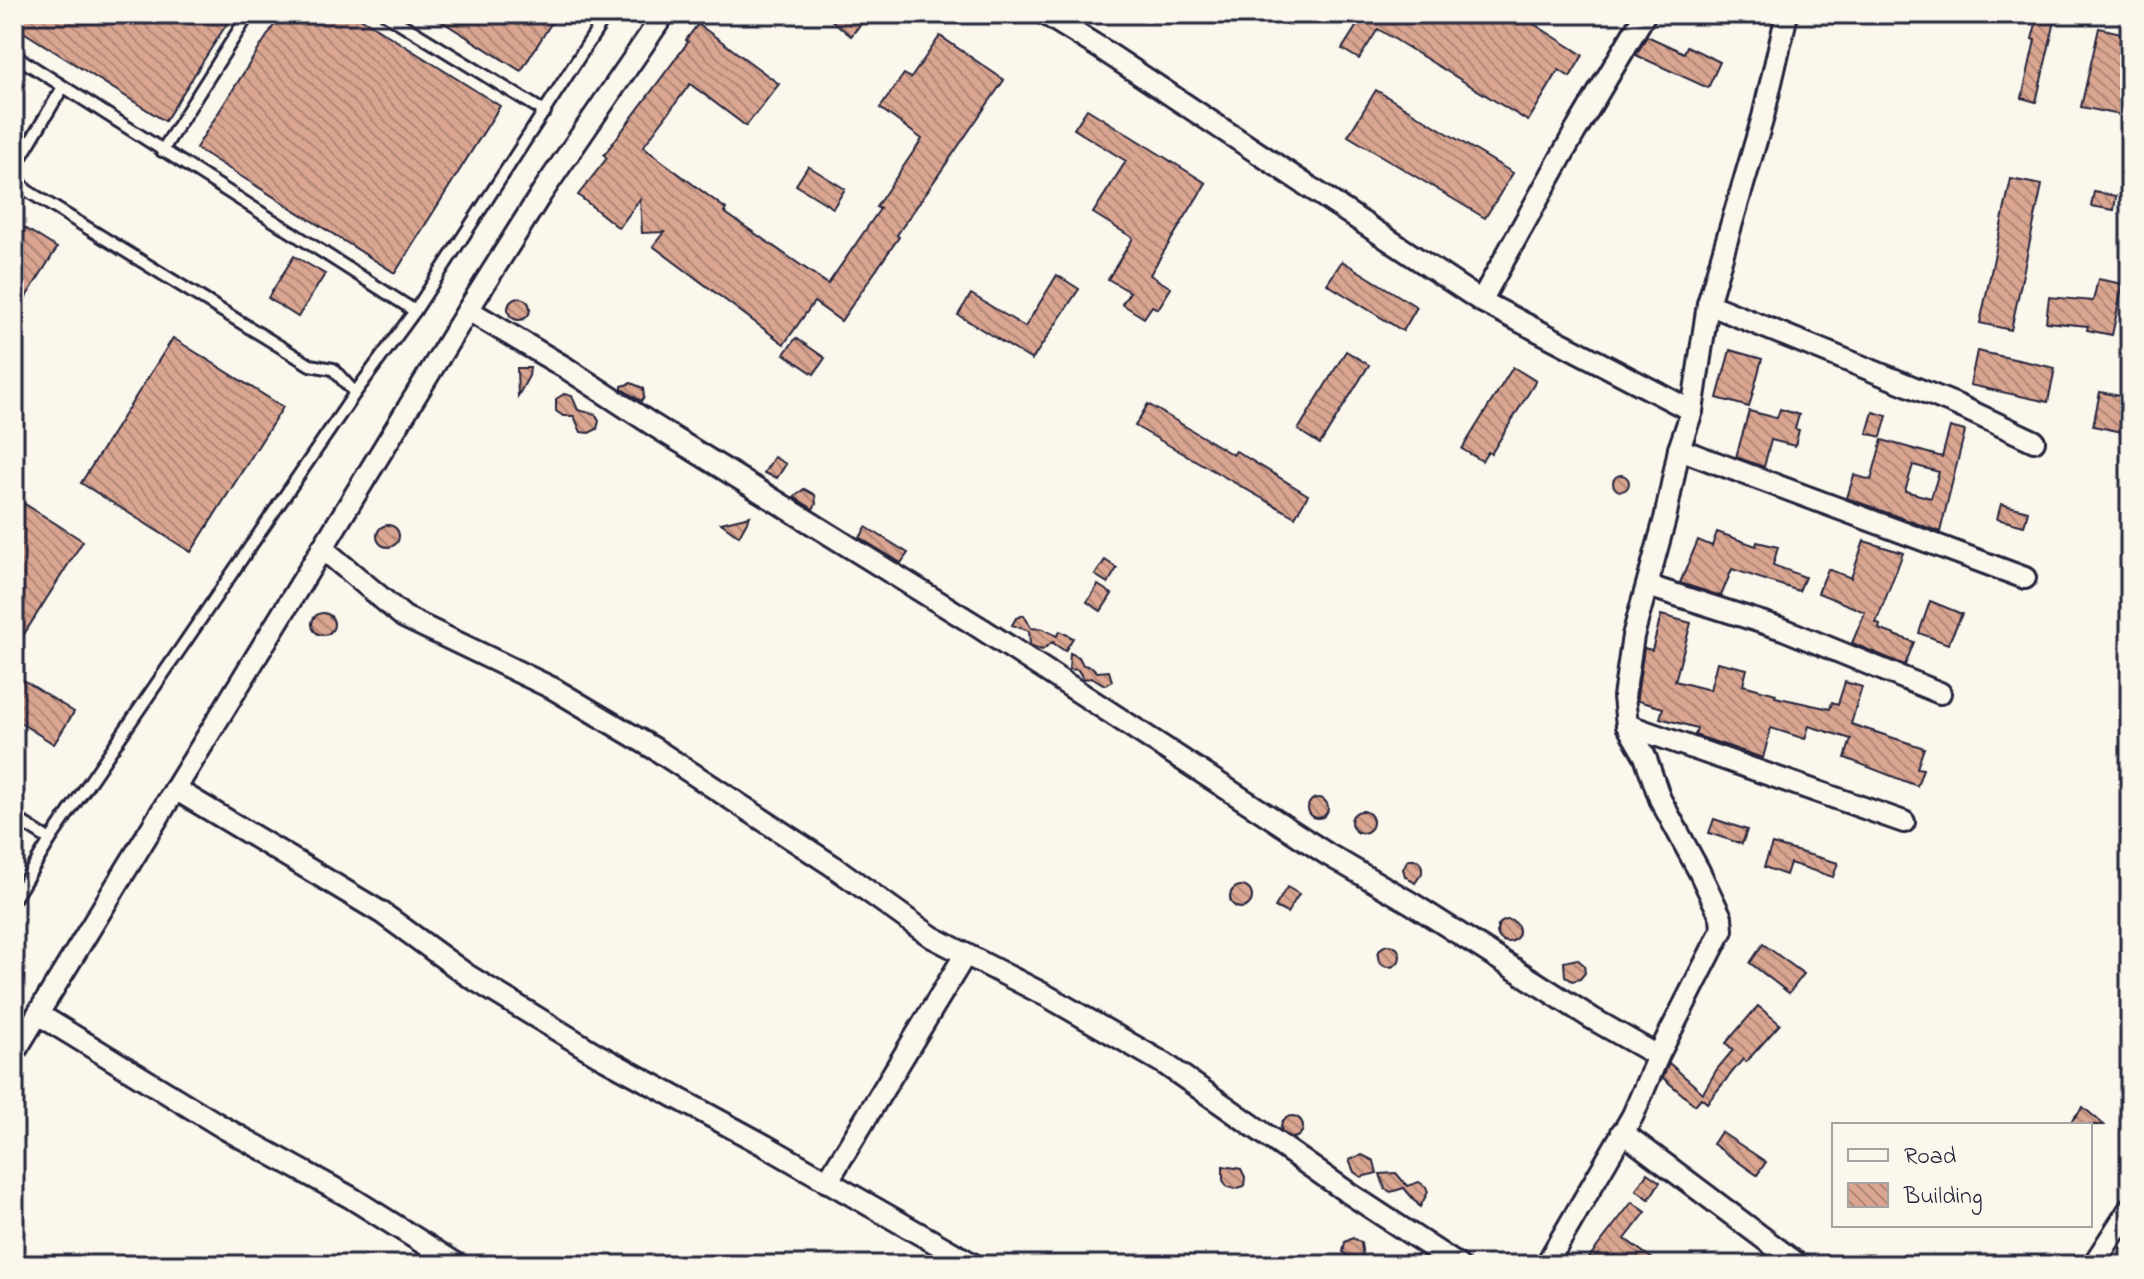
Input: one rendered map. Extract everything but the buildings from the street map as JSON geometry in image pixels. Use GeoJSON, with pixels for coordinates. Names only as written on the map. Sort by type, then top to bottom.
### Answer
{"type":"FeatureCollection","features":[{"type":"Feature","properties":{"kind":"street"},"geometry":{"type":"LineString","coordinates":[[14,1053],[468,310],[541,194],[664,14]]}},
{"type":"Feature","properties":{"kind":"street"},"geometry":{"type":"LineString","coordinates":[[1045,14],[1481,301],[1692,411]]}},
{"type":"Feature","properties":{"kind":"street"},"geometry":{"type":"LineString","coordinates":[[1481,301],[1645,14]]}},
{"type":"Feature","properties":{"kind":"street"},"geometry":{"type":"LineString","coordinates":[[1546,1265],[1633,1115],[1658,1056],[1722,930],[1721,917],[1660,799],[1645,756],[1627,725],[1624,697],[1627,667],[1679,449],[1692,411],[1708,304],[1763,117],[1787,14]]}},
{"type":"Feature","properties":{"kind":"street"},"geometry":{"type":"LineString","coordinates":[[1708,304],[1957,405],[2034,441]]}},
{"type":"Feature","properties":{"kind":"street"},"geometry":{"type":"LineString","coordinates":[[468,310],[982,629],[1327,854],[1658,1056]]}},
{"type":"Feature","properties":{"kind":"street"},"geometry":{"type":"LineString","coordinates":[[1679,449],[2025,578]]}},
{"type":"Feature","properties":{"kind":"street"},"geometry":{"type":"LineString","coordinates":[[322,548],[404,617],[585,706],[833,866],[932,937],[1047,996],[1165,1064],[1347,1192],[1458,1265]]}},
{"type":"Feature","properties":{"kind":"street"},"geometry":{"type":"LineString","coordinates":[[1648,586],[1783,629],[1940,693]]}},
{"type":"Feature","properties":{"kind":"street"},"geometry":{"type":"LineString","coordinates":[[1627,725],[1904,822]]}},
{"type":"Feature","properties":{"kind":"street"},"geometry":{"type":"LineString","coordinates":[[175,789],[382,913],[467,975],[598,1055],[974,1265]]}},
{"type":"Feature","properties":{"kind":"street"},"geometry":{"type":"LineString","coordinates":[[827,1182],[965,955]]}},
{"type":"Feature","properties":{"kind":"street"},"geometry":{"type":"LineString","coordinates":[[38,1014],[224,1128],[350,1197],[458,1265]]}},
{"type":"Feature","properties":{"kind":"street"},"geometry":{"type":"LineString","coordinates":[[1622,1132],[1799,1265]]}},
{"type":"Feature","properties":{"kind":"street"},"geometry":{"type":"LineString","coordinates":[[2093,1265],[2130,1208]]}},
{"type":"Feature","properties":{"kind":"lane"},"geometry":{"type":"LineString","coordinates":[[162,151],[249,14]]}},
{"type":"Feature","properties":{"kind":"lane"},"geometry":{"type":"LineString","coordinates":[[385,14],[545,112]]}},
{"type":"Feature","properties":{"kind":"lane"},"geometry":{"type":"LineString","coordinates":[[14,899],[50,840],[355,393],[415,311],[607,14]]}},
{"type":"Feature","properties":{"kind":"lane"},"geometry":{"type":"LineString","coordinates":[[14,55],[415,311]]}},
{"type":"Feature","properties":{"kind":"lane"},"geometry":{"type":"LineString","coordinates":[[63,87],[14,171],[26,190],[310,365],[333,369],[355,393]]}},
{"type":"Feature","properties":{"kind":"lane"},"geometry":{"type":"LineString","coordinates":[[14,817],[50,840]]}}]}
